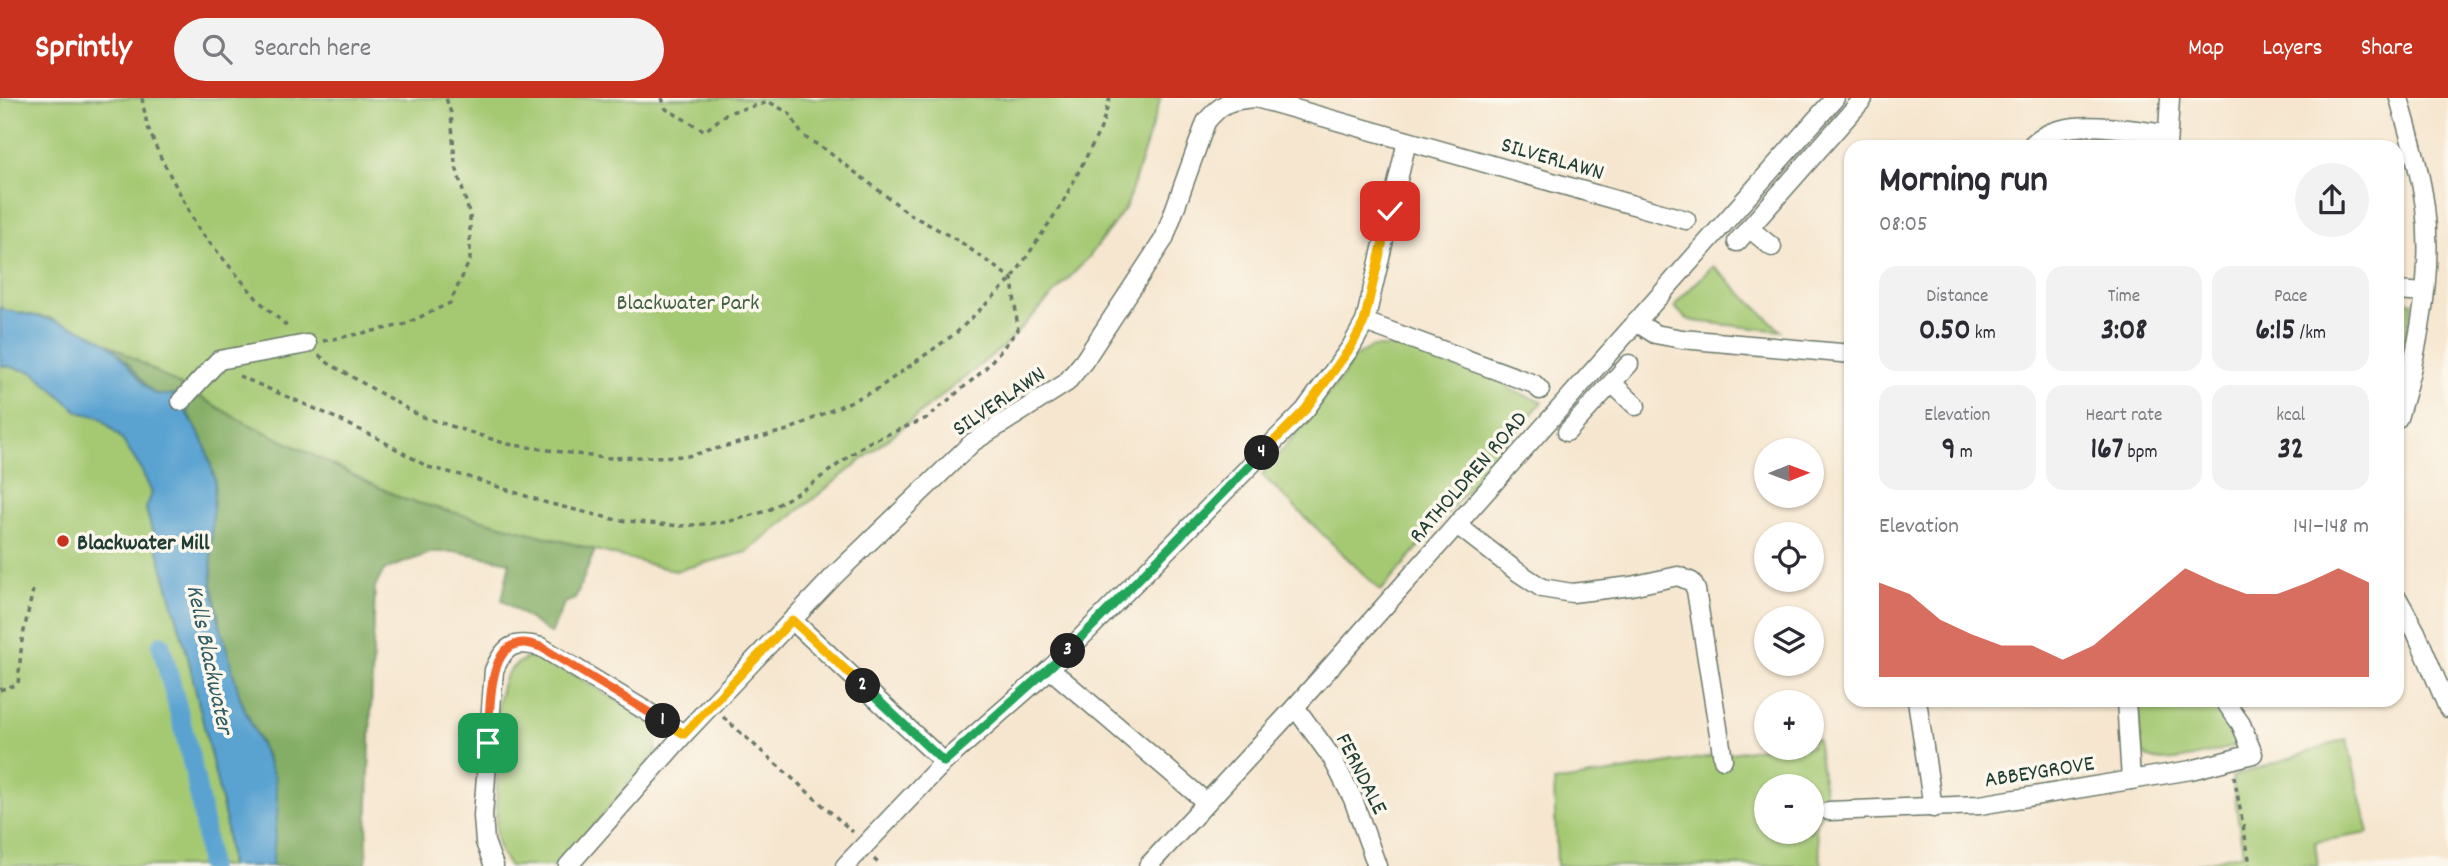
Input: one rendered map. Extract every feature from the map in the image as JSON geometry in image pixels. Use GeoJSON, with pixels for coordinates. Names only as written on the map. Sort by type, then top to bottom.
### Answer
{"type":"FeatureCollection","features":[{"type":"Feature","properties":{"kind":"street","name":"SILVERLAWN"},"geometry":{"type":"LineString","coordinates":[[568,866],[684,734],[835,575],[973,442],[1066,383],[1164,239],[1206,122],[1218,106],[1236,99],[1256,98],[1686,220]]}},
{"type":"Feature","properties":{"kind":"street","name":"RATHOLDREN ROAD"},"geometry":{"type":"LineString","coordinates":[[1148,866],[1295,707],[1835,98]]}},
{"type":"Feature","properties":{"kind":"street"},"geometry":{"type":"LineString","coordinates":[[2167,140],[2170,98]]}},
{"type":"Feature","properties":{"kind":"street"},"geometry":{"type":"LineString","coordinates":[[2399,98],[2419,171],[2427,238],[2418,340],[2404,386]]}},
{"type":"Feature","properties":{"kind":"street"},"geometry":{"type":"LineString","coordinates":[[1737,242],[1863,99]]}},
{"type":"Feature","properties":{"kind":"street"},"geometry":{"type":"LineString","coordinates":[[1819,115],[1836,130]]}},
{"type":"Feature","properties":{"kind":"street"},"geometry":{"type":"LineString","coordinates":[[2038,140],[2048,132],[2089,126],[2162,140]]}},
{"type":"Feature","properties":{"kind":"street"},"geometry":{"type":"LineString","coordinates":[[845,866],[944,762],[1050,669],[1305,410],[1351,347],[1364,322],[1407,141]]}},
{"type":"Feature","properties":{"kind":"street"},"geometry":{"type":"LineString","coordinates":[[1749,228],[1772,247]]}},
{"type":"Feature","properties":{"kind":"street"},"geometry":{"type":"LineString","coordinates":[[2404,291],[2424,293]]}},
{"type":"Feature","properties":{"kind":"street"},"geometry":{"type":"LineString","coordinates":[[1364,322],[1534,384],[1540,390]]}},
{"type":"Feature","properties":{"kind":"street"},"geometry":{"type":"LineString","coordinates":[[1636,322],[1655,334],[1682,339],[1844,353]]}},
{"type":"Feature","properties":{"kind":"street"},"geometry":{"type":"LineString","coordinates":[[181,401],[219,360],[307,344]]}},
{"type":"Feature","properties":{"kind":"street"},"geometry":{"type":"LineString","coordinates":[[1567,432],[1629,364]]}},
{"type":"Feature","properties":{"kind":"street"},"geometry":{"type":"LineString","coordinates":[[1612,383],[1636,406]]}},
{"type":"Feature","properties":{"kind":"street"},"geometry":{"type":"LineString","coordinates":[[1573,393],[1589,408]]}},
{"type":"Feature","properties":{"kind":"street"},"geometry":{"type":"LineString","coordinates":[[1457,525],[1515,570],[1542,587],[1572,593],[1631,586],[1678,576],[1692,582],[1696,590],[1723,759]]}},
{"type":"Feature","properties":{"kind":"street"},"geometry":{"type":"LineString","coordinates":[[2404,610],[2448,708]]}},
{"type":"Feature","properties":{"kind":"street"},"geometry":{"type":"LineString","coordinates":[[792,620],[944,762]]}},
{"type":"Feature","properties":{"kind":"street"},"geometry":{"type":"LineString","coordinates":[[494,866],[485,842],[483,816],[494,670],[500,657],[511,645],[526,643],[541,647],[684,734]]}},
{"type":"Feature","properties":{"kind":"street"},"geometry":{"type":"LineString","coordinates":[[1050,669],[1206,802]]}},
{"type":"Feature","properties":{"kind":"street","name":"FERNDALE"},"geometry":{"type":"LineString","coordinates":[[1295,707],[1332,758],[1353,799],[1377,866]]}},
{"type":"Feature","properties":{"kind":"street"},"geometry":{"type":"LineString","coordinates":[[1918,707],[1934,808]]}},
{"type":"Feature","properties":{"kind":"street"},"geometry":{"type":"LineString","coordinates":[[2126,707],[2131,780]]}},
{"type":"Feature","properties":{"kind":"street","name":"ABBEYGROVE"},"geometry":{"type":"LineString","coordinates":[[1829,811],[1980,805],[2131,780],[2253,754],[2241,724],[2229,707]]}},
{"type":"Feature","properties":{"kind":"path"},"geometry":{"type":"LineString","coordinates":[[142,98],[147,125],[159,154],[199,230],[258,300],[328,363],[420,416],[507,444],[604,458],[688,456],[788,430],[876,390],[956,332],[1012,279],[1063,202],[1101,128],[1110,98]]}},
{"type":"Feature","properties":{"kind":"path"},"geometry":{"type":"LineString","coordinates":[[307,344],[403,325],[450,303],[470,260],[470,216],[455,163],[451,113],[446,98]]}},
{"type":"Feature","properties":{"kind":"path"},"geometry":{"type":"LineString","coordinates":[[219,360],[226,370],[325,412],[428,467],[547,503],[617,520],[681,526],[715,523],[767,511],[809,486],[867,443],[927,418],[983,371],[1018,330],[1012,279],[960,241],[911,215],[826,150],[803,136],[789,113],[769,102],[727,113],[705,131],[666,109],[662,98]]}},
{"type":"Feature","properties":{"kind":"path"},"geometry":{"type":"LineString","coordinates":[[0,690],[18,684],[22,640],[33,590]]}},
{"type":"Feature","properties":{"kind":"path"},"geometry":{"type":"LineString","coordinates":[[711,706],[866,844]]}},
{"type":"Feature","properties":{"kind":"path"},"geometry":{"type":"LineString","coordinates":[[2232,760],[2249,866]]}},
{"type":"Feature","properties":{"kind":"green space","name":"Blackwater Park"},"geometry":{"type":"Polygon","coordinates":[[[0,98],[1161,98],[1126,207],[1089,257],[1005,345],[747,552],[675,571],[403,499],[238,419],[107,343],[49,318],[0,307],[0,98]]]}},
{"type":"Feature","properties":{"kind":"green space"},"geometry":{"type":"Polygon","coordinates":[[[1713,266],[1781,331],[1685,318],[1675,307],[1678,301],[1713,266]]]}},
{"type":"Feature","properties":{"kind":"green space"},"geometry":{"type":"Polygon","coordinates":[[[2404,300],[2413,302],[2404,345],[2404,300]]]}},
{"type":"Feature","properties":{"kind":"green space"},"geometry":{"type":"Polygon","coordinates":[[[107,343],[238,419],[403,499],[595,550],[575,599],[564,603],[551,634],[502,600],[510,562],[459,552],[433,552],[384,570],[375,587],[366,866],[272,866],[278,806],[268,759],[241,701],[224,643],[212,585],[211,543],[215,480],[204,442],[177,394],[163,396],[153,393],[107,343]]]}},
{"type":"Feature","properties":{"kind":"green space"},"geometry":{"type":"Polygon","coordinates":[[[1371,347],[1401,347],[1499,376],[1511,390],[1542,402],[1381,591],[1262,475],[1342,377],[1352,359],[1371,347]]]}},
{"type":"Feature","properties":{"kind":"green space"},"geometry":{"type":"Polygon","coordinates":[[[0,365],[33,372],[79,412],[100,417],[121,438],[141,469],[152,493],[146,509],[188,657],[225,817],[230,866],[0,866],[0,365]]]}},
{"type":"Feature","properties":{"kind":"green space"},"geometry":{"type":"Polygon","coordinates":[[[529,657],[547,659],[650,720],[657,729],[656,753],[559,866],[509,866],[501,854],[496,838],[499,696],[510,670],[529,657]]]}},
{"type":"Feature","properties":{"kind":"green space"},"geometry":{"type":"Polygon","coordinates":[[[2137,707],[2219,707],[2239,741],[2236,746],[2164,761],[2151,759],[2142,751],[2137,707]]]}},
{"type":"Feature","properties":{"kind":"green space"},"geometry":{"type":"Polygon","coordinates":[[[2347,739],[2369,833],[2315,842],[2318,866],[2190,866],[2243,853],[2232,777],[2347,739]]]}},
{"type":"Feature","properties":{"kind":"green space"},"geometry":{"type":"Polygon","coordinates":[[[1754,749],[1754,760],[1820,760],[1822,774],[1754,774],[1754,844],[1818,844],[1822,866],[1557,866],[1554,782],[1754,749]]]}},
{"type":"Feature","properties":{"kind":"green space"},"geometry":{"type":"Polygon","coordinates":[[[1824,787],[1827,807],[1824,811],[1824,787]]]}},
{"type":"Feature","properties":{"kind":"water","name":"Kells Blackwater"},"geometry":{"type":"Polygon","coordinates":[[[0,307],[58,322],[96,336],[113,348],[151,391],[161,395],[177,394],[189,405],[187,414],[204,442],[215,480],[211,543],[212,585],[219,621],[241,701],[275,778],[278,806],[272,866],[230,866],[225,817],[188,657],[146,509],[152,493],[141,469],[121,438],[100,417],[79,412],[33,372],[0,365],[0,307]]]}},
{"type":"Feature","properties":{"kind":"waterway"},"geometry":{"type":"LineString","coordinates":[[161,645],[196,782],[209,866]]}},
{"type":"Feature","properties":{"kind":"place","name":"Blackwater Mill"},"geometry":{"type":"Point","coordinates":[63,541]}},
{"type":"Feature","properties":{"kind":"route"},"geometry":{"type":"LineString","coordinates":[[488,743],[494,670],[500,657],[511,645],[526,643],[541,647],[684,734],[792,620],[944,762],[1050,669],[1305,410],[1351,347],[1364,322],[1390,211]]}}]}
